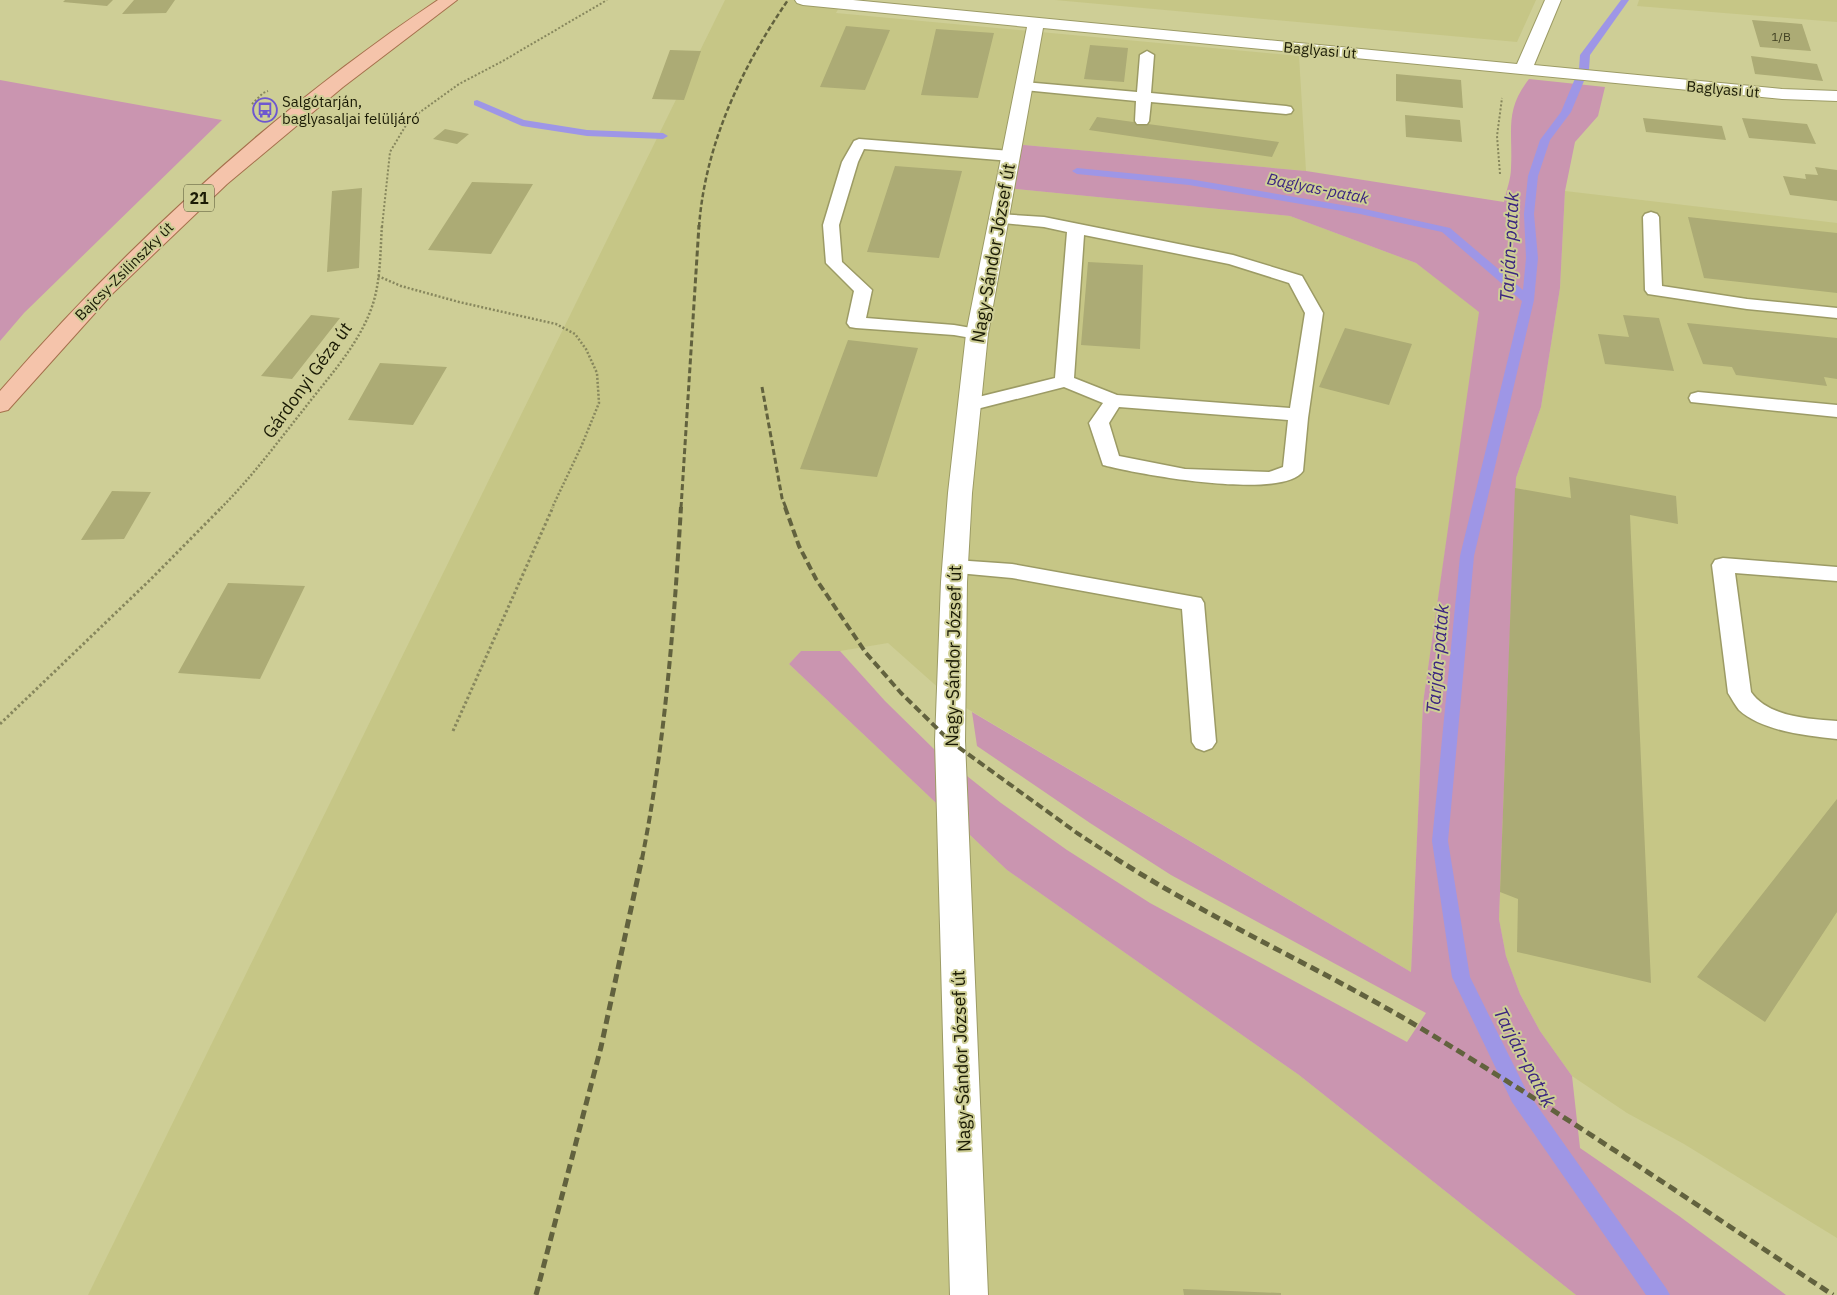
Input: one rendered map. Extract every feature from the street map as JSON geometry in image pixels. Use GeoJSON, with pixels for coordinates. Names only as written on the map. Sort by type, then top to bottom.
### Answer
{"type":"FeatureCollection","features":[{"type":"Feature","properties":{"kind":"main road","name":"Bajcsy-Zsilinszky út"},"geometry":{"type":"LineString","coordinates":[[0,405],[34,365],[141,251],[256,146],[336,82],[449,0]]}},
{"type":"Feature","properties":{"kind":"street","name":"Baglyasi út"},"geometry":{"type":"LineString","coordinates":[[803,0],[1612,79],[1782,94],[1832,96]]}},
{"type":"Feature","properties":{"kind":"street"},"geometry":{"type":"LineString","coordinates":[[1528,70],[1553,0]]}},
{"type":"Feature","properties":{"kind":"street","name":"Nagy-Sándor József út"},"geometry":{"type":"LineString","coordinates":[[969,1295],[950,741],[955,567],[968,405],[978,334],[1036,23]]}},
{"type":"Feature","properties":{"kind":"street"},"geometry":{"type":"LineString","coordinates":[[1832,96],[1837,114]]}},
{"type":"Feature","properties":{"kind":"lane"},"geometry":{"type":"LineString","coordinates":[[1142,121],[1147,55]]}},
{"type":"Feature","properties":{"kind":"lane"},"geometry":{"type":"LineString","coordinates":[[1024,86],[1286,110]]}},
{"type":"Feature","properties":{"kind":"lane"},"geometry":{"type":"LineString","coordinates":[[978,334],[954,330],[856,323],[863,290],[834,264],[831,226],[850,162],[859,144],[1011,156]]}},
{"type":"Feature","properties":{"kind":"lane"},"geometry":{"type":"LineString","coordinates":[[1651,218],[1654,290],[1747,304],[1837,313]]}},
{"type":"Feature","properties":{"kind":"lane"},"geometry":{"type":"LineString","coordinates":[[999,219],[1044,222],[1233,260],[1296,280],[1314,313],[1299,415],[1294,471],[1271,479],[1185,475],[1110,460],[1099,422],[1114,401]]}},
{"type":"Feature","properties":{"kind":"lane"},"geometry":{"type":"LineString","coordinates":[[1064,381],[1076,228]]}},
{"type":"Feature","properties":{"kind":"lane"},"geometry":{"type":"LineString","coordinates":[[968,405],[1064,381],[1114,401],[1299,415]]}},
{"type":"Feature","properties":{"kind":"lane"},"geometry":{"type":"LineString","coordinates":[[1698,398],[1837,411]]}},
{"type":"Feature","properties":{"kind":"lane"},"geometry":{"type":"LineString","coordinates":[[1837,574],[1723,565],[1740,693],[1744,702],[1764,714],[1784,722],[1837,730]]}},
{"type":"Feature","properties":{"kind":"lane"},"geometry":{"type":"LineString","coordinates":[[955,567],[1012,570],[1193,603],[1204,742]]}},
{"type":"Feature","properties":{"kind":"path","name":"Gárdonyi Géza út"},"geometry":{"type":"LineString","coordinates":[[0,724],[151,580],[242,487],[331,374],[355,340],[370,312],[377,290],[385,186],[390,152],[409,120],[459,84],[501,62],[606,0]]}},
{"type":"Feature","properties":{"kind":"path"},"geometry":{"type":"LineString","coordinates":[[1500,174],[1496,136],[1498,113],[1504,89],[1528,70]]}},
{"type":"Feature","properties":{"kind":"path"},"geometry":{"type":"LineString","coordinates":[[378,276],[401,286],[459,302],[556,324],[575,334],[586,349],[597,373],[599,403],[581,447],[527,561],[453,731]]}},
{"type":"Feature","properties":{"kind":"shaded area"},"geometry":{"type":"Polygon","coordinates":[[[725,0],[843,0],[836,13],[1299,56],[1306,171],[1013,144],[1006,188],[1290,216],[1416,263],[1480,312],[1423,703],[1411,972],[951,699],[888,643],[840,651],[801,651],[789,664],[1007,870],[1299,1075],[1576,1295],[88,1295],[725,0]]]}},
{"type":"Feature","properties":{"kind":"shaded area"},"geometry":{"type":"Polygon","coordinates":[[[1055,0],[1536,0],[1517,42],[1055,0]]]}},
{"type":"Feature","properties":{"kind":"shaded area"},"geometry":{"type":"Polygon","coordinates":[[[1639,0],[1837,0],[1837,22],[1637,6],[1639,0]]]}},
{"type":"Feature","properties":{"kind":"shaded area"},"geometry":{"type":"Polygon","coordinates":[[[1529,79],[1605,87],[1598,116],[1575,142],[1565,191],[1560,288],[1541,407],[1516,478],[1499,919],[1506,956],[1520,994],[1540,1031],[1572,1076],[1580,1148],[1679,1216],[1786,1295],[1576,1295],[1299,1075],[1007,870],[789,664],[801,651],[840,651],[885,701],[938,753],[1001,803],[1067,850],[1150,903],[1407,1042],[1426,1013],[1171,875],[1090,823],[977,746],[972,712],[1411,972],[1423,703],[1479,312],[1416,263],[1290,216],[1005,188],[1013,144],[1306,171],[1504,202],[1511,172],[1511,122],[1513,111],[1521,90],[1529,79]]]}},
{"type":"Feature","properties":{"kind":"shaded area"},"geometry":{"type":"Polygon","coordinates":[[[0,80],[222,120],[24,313],[0,341],[0,80]]]}},
{"type":"Feature","properties":{"kind":"shaded area"},"geometry":{"type":"Polygon","coordinates":[[[1565,191],[1837,223],[1837,1238],[1684,1144],[1627,1113],[1572,1076],[1540,1031],[1520,994],[1506,956],[1499,919],[1516,478],[1541,407],[1560,288],[1565,191]]]}},
{"type":"Feature","properties":{"kind":"building"},"geometry":{"type":"Polygon","coordinates":[[[65,0],[113,0],[107,6],[63,2],[65,0]]]}},
{"type":"Feature","properties":{"kind":"building"},"geometry":{"type":"Polygon","coordinates":[[[134,0],[175,0],[166,13],[122,14],[134,0]]]}},
{"type":"Feature","properties":{"kind":"building"},"geometry":{"type":"Polygon","coordinates":[[[1752,20],[1802,24],[1811,51],[1760,47],[1752,20]]]}},
{"type":"Feature","properties":{"kind":"building"},"geometry":{"type":"Polygon","coordinates":[[[846,26],[890,30],[865,90],[820,87],[846,26]]]}},
{"type":"Feature","properties":{"kind":"building"},"geometry":{"type":"Polygon","coordinates":[[[936,29],[994,33],[978,98],[921,95],[936,29]]]}},
{"type":"Feature","properties":{"kind":"building"},"geometry":{"type":"Polygon","coordinates":[[[1090,45],[1128,48],[1124,82],[1084,79],[1090,45]]]}},
{"type":"Feature","properties":{"kind":"building"},"geometry":{"type":"Polygon","coordinates":[[[670,50],[701,51],[684,100],[652,99],[670,50]]]}},
{"type":"Feature","properties":{"kind":"building"},"geometry":{"type":"Polygon","coordinates":[[[1751,56],[1817,64],[1823,81],[1755,74],[1751,56]]]}},
{"type":"Feature","properties":{"kind":"building"},"geometry":{"type":"Polygon","coordinates":[[[1396,74],[1461,80],[1463,108],[1396,101],[1396,74]]]}},
{"type":"Feature","properties":{"kind":"building"},"geometry":{"type":"Polygon","coordinates":[[[1405,115],[1460,120],[1462,142],[1406,137],[1405,115]]]}},
{"type":"Feature","properties":{"kind":"building"},"geometry":{"type":"Polygon","coordinates":[[[1097,117],[1279,142],[1272,157],[1089,130],[1097,117]]]}},
{"type":"Feature","properties":{"kind":"building"},"geometry":{"type":"Polygon","coordinates":[[[1643,118],[1722,126],[1726,140],[1646,132],[1643,118]]]}},
{"type":"Feature","properties":{"kind":"building"},"geometry":{"type":"Polygon","coordinates":[[[1742,118],[1807,124],[1816,144],[1749,138],[1742,118]]]}},
{"type":"Feature","properties":{"kind":"building"},"geometry":{"type":"Polygon","coordinates":[[[445,129],[469,134],[457,144],[433,139],[445,129]]]}},
{"type":"Feature","properties":{"kind":"building"},"geometry":{"type":"Polygon","coordinates":[[[895,166],[962,171],[939,258],[867,252],[895,166]]]}},
{"type":"Feature","properties":{"kind":"building"},"geometry":{"type":"Polygon","coordinates":[[[1815,167],[1837,170],[1837,201],[1790,195],[1783,176],[1806,179],[1805,174],[1818,175],[1815,167]]]}},
{"type":"Feature","properties":{"kind":"building"},"geometry":{"type":"Polygon","coordinates":[[[472,182],[533,184],[491,254],[428,250],[472,182]]]}},
{"type":"Feature","properties":{"kind":"building"},"geometry":{"type":"Polygon","coordinates":[[[362,188],[359,268],[327,272],[332,191],[362,188]]]}},
{"type":"Feature","properties":{"kind":"building"},"geometry":{"type":"Polygon","coordinates":[[[1688,217],[1837,233],[1837,293],[1704,278],[1688,217]]]}},
{"type":"Feature","properties":{"kind":"building"},"geometry":{"type":"Polygon","coordinates":[[[1088,262],[1143,265],[1140,349],[1081,345],[1088,262]]]}},
{"type":"Feature","properties":{"kind":"building"},"geometry":{"type":"Polygon","coordinates":[[[311,315],[340,318],[292,379],[261,376],[311,315]]]}},
{"type":"Feature","properties":{"kind":"building"},"geometry":{"type":"Polygon","coordinates":[[[1623,315],[1659,318],[1674,371],[1605,364],[1598,334],[1629,337],[1623,315]]]}},
{"type":"Feature","properties":{"kind":"building"},"geometry":{"type":"Polygon","coordinates":[[[1687,323],[1837,338],[1837,379],[1824,377],[1827,386],[1736,375],[1732,367],[1703,364],[1687,323]]]}},
{"type":"Feature","properties":{"kind":"building"},"geometry":{"type":"Polygon","coordinates":[[[1345,328],[1412,344],[1389,405],[1319,387],[1345,328]]]}},
{"type":"Feature","properties":{"kind":"building"},"geometry":{"type":"Polygon","coordinates":[[[848,340],[918,348],[877,477],[800,469],[848,340]]]}},
{"type":"Feature","properties":{"kind":"building"},"geometry":{"type":"Polygon","coordinates":[[[380,363],[447,367],[413,425],[348,420],[380,363]]]}},
{"type":"Feature","properties":{"kind":"building"},"geometry":{"type":"Polygon","coordinates":[[[1569,477],[1676,496],[1678,524],[1630,515],[1651,983],[1517,952],[1518,899],[1500,892],[1515,488],[1571,498],[1569,477]]]}},
{"type":"Feature","properties":{"kind":"building"},"geometry":{"type":"Polygon","coordinates":[[[112,491],[151,492],[124,539],[81,540],[112,491]]]}},
{"type":"Feature","properties":{"kind":"building"},"geometry":{"type":"Polygon","coordinates":[[[228,583],[305,586],[260,679],[178,673],[228,583]]]}},
{"type":"Feature","properties":{"kind":"building"},"geometry":{"type":"Polygon","coordinates":[[[1837,799],[1837,912],[1765,1022],[1697,977],[1837,799]]]}},
{"type":"Feature","properties":{"kind":"building"},"geometry":{"type":"Polygon","coordinates":[[[1183,1289],[1281,1293],[1281,1295],[1184,1295],[1183,1289]]]}},
{"type":"Feature","properties":{"kind":"waterway","name":"Tarján-patak"},"geometry":{"type":"LineString","coordinates":[[1528,300],[1532,258],[1529,214],[1533,176],[1545,140],[1566,112],[1584,69],[1585,55],[1625,0]]}},
{"type":"Feature","properties":{"kind":"waterway"},"geometry":{"type":"LineString","coordinates":[[477,103],[522,123],[587,133],[663,136]]}},
{"type":"Feature","properties":{"kind":"waterway","name":"Baglyas-patak"},"geometry":{"type":"LineString","coordinates":[[1077,171],[1189,182],[1360,211],[1446,230],[1528,300]]}},
{"type":"Feature","properties":{"kind":"waterway","name":"Tarján-patak"},"geometry":{"type":"LineString","coordinates":[[1528,300],[1467,556],[1440,841],[1461,977],[1519,1096],[1659,1295]]}},
{"type":"Feature","properties":{"kind":"railway"},"geometry":{"type":"LineString","coordinates":[[699,227],[709,166],[728,108],[741,79],[788,0]]}},
{"type":"Feature","properties":{"kind":"railway"},"geometry":{"type":"LineString","coordinates":[[681,508],[699,225]]}},
{"type":"Feature","properties":{"kind":"railway"},"geometry":{"type":"LineString","coordinates":[[762,387],[782,498],[786,508]]}},
{"type":"Feature","properties":{"kind":"railway"},"geometry":{"type":"LineString","coordinates":[[642,859],[657,772],[668,684],[681,507]]}},
{"type":"Feature","properties":{"kind":"railway"},"geometry":{"type":"LineString","coordinates":[[785,507],[799,546],[816,579],[866,653],[901,693],[950,741],[1077,833],[1117,859]]}},
{"type":"Feature","properties":{"kind":"railway"},"geometry":{"type":"LineString","coordinates":[[536,1295],[601,1047],[642,858]]}},
{"type":"Feature","properties":{"kind":"railway"},"geometry":{"type":"LineString","coordinates":[[1115,858],[1223,921],[1407,1020],[1515,1086],[1833,1295]]}},
{"type":"Feature","properties":{"kind":"place","name":"Salgótarján, baglyasaljai felüljáró"},"geometry":{"type":"Point","coordinates":[265,110]}}]}
